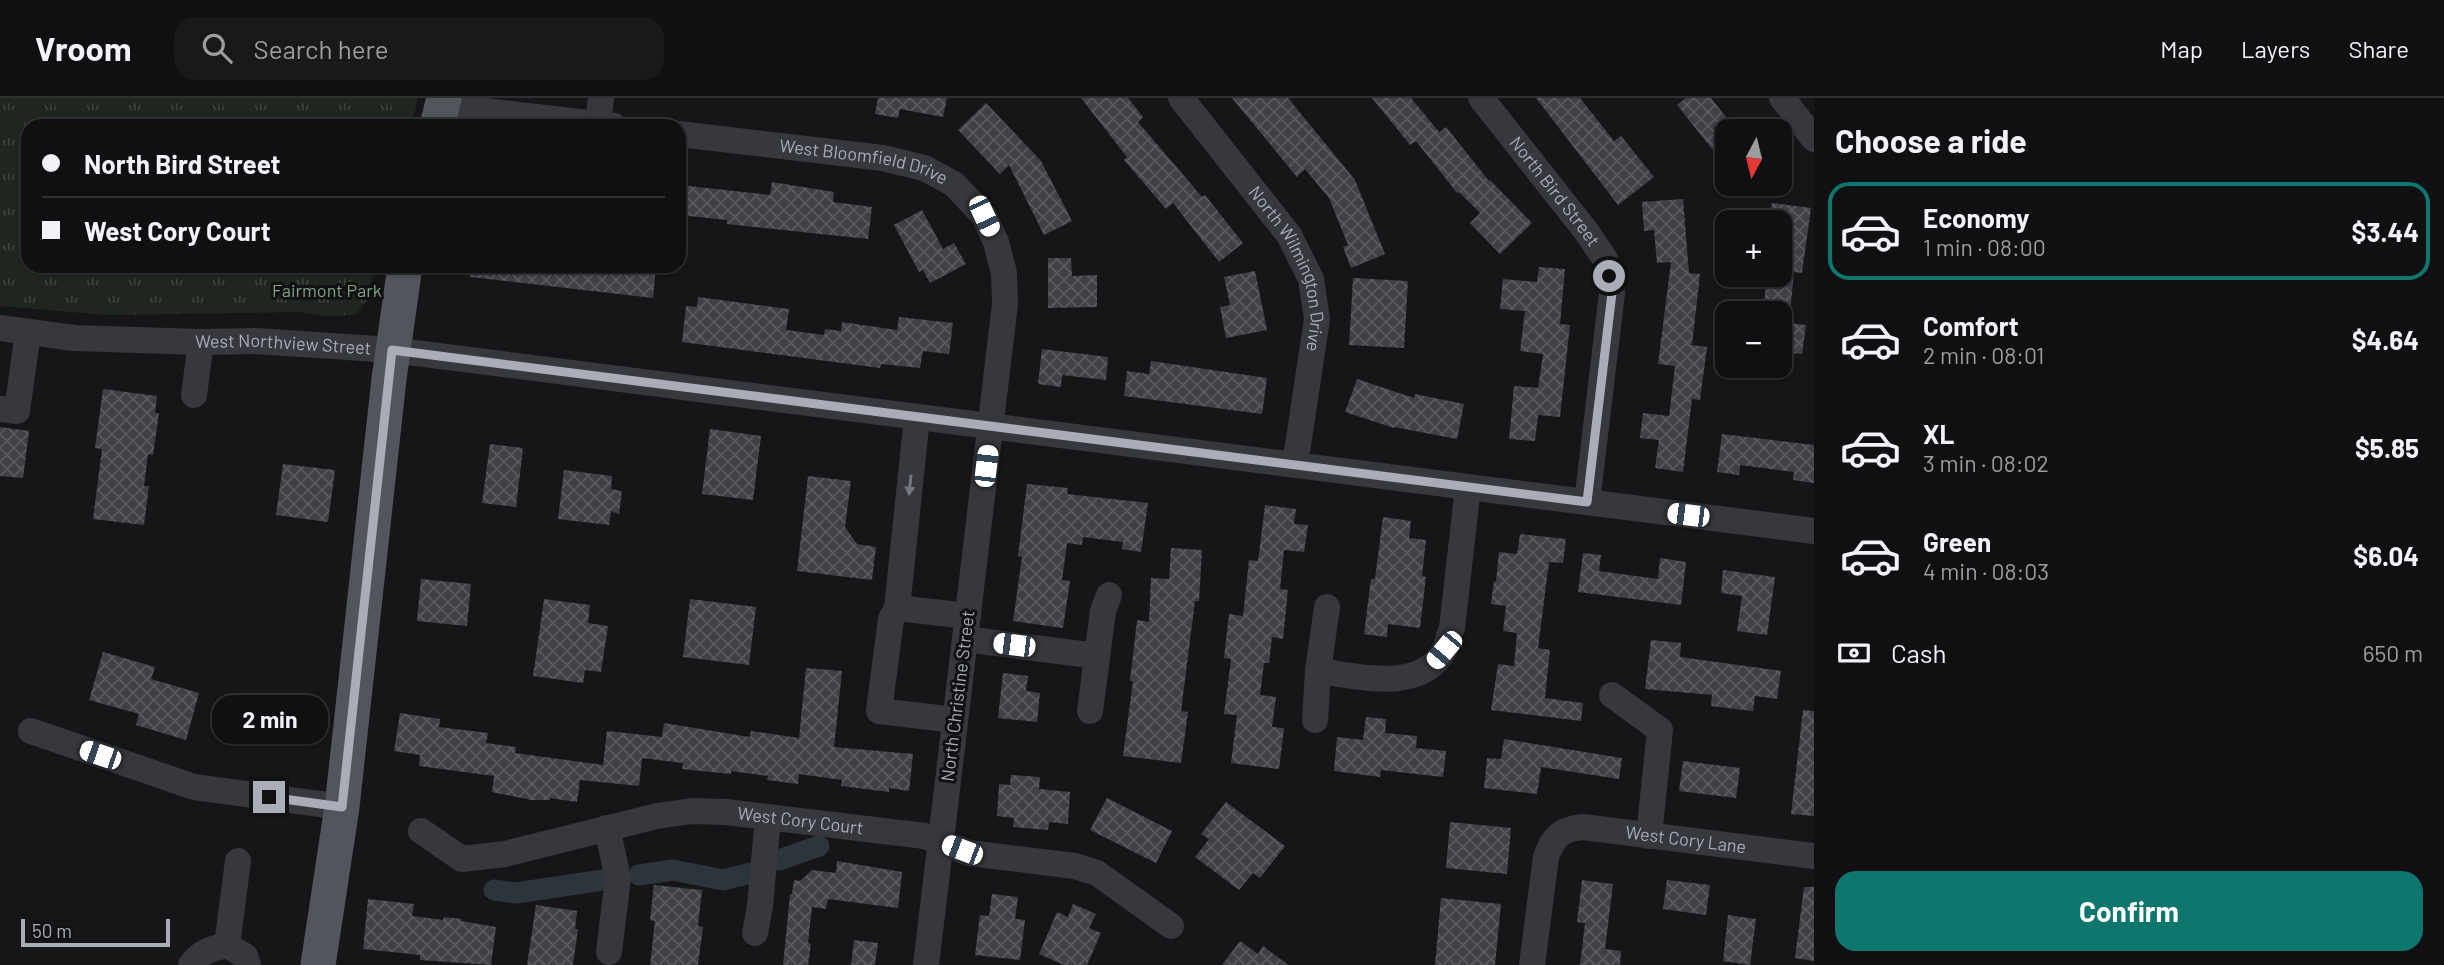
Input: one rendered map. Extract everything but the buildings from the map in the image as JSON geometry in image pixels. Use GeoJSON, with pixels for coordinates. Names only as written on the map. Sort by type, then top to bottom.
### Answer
{"type":"FeatureCollection","features":[{"type":"Feature","properties":{"kind":"main road"},"geometry":{"type":"LineString","coordinates":[[318,965],[342,807],[392,350],[404,273]]}},
{"type":"Feature","properties":{"kind":"street","name":"North Wilmington Drive"},"geometry":{"type":"LineString","coordinates":[[1181,98],[1289,235],[1311,279],[1317,319],[1295,465]]}},
{"type":"Feature","properties":{"kind":"street","name":"North Bird Street"},"geometry":{"type":"LineString","coordinates":[[1481,98],[1605,259],[1612,293],[1587,502]]}},
{"type":"Feature","properties":{"kind":"street"},"geometry":{"type":"LineString","coordinates":[[1782,98],[1814,139]]}},
{"type":"Feature","properties":{"kind":"street"},"geometry":{"type":"LineString","coordinates":[[441,110],[604,116]]}},
{"type":"Feature","properties":{"kind":"street","name":"West Bloomfield Drive"},"geometry":{"type":"LineString","coordinates":[[686,135],[883,158],[924,168],[954,184],[984,216],[996,242],[1004,273],[1005,304],[990,426]]}},
{"type":"Feature","properties":{"kind":"street","name":"West Northview Street"},"geometry":{"type":"LineString","coordinates":[[0,328],[74,338],[256,341],[392,350],[1814,531]]}},
{"type":"Feature","properties":{"kind":"street"},"geometry":{"type":"LineString","coordinates":[[0,409],[17,411],[28,332]]}},
{"type":"Feature","properties":{"kind":"street"},"geometry":{"type":"LineString","coordinates":[[194,395],[201,342]]}},
{"type":"Feature","properties":{"kind":"street"},"geometry":{"type":"LineString","coordinates":[[917,417],[897,608],[891,619],[879,711],[956,720]]}},
{"type":"Feature","properties":{"kind":"street","name":"North Christine Street"},"geometry":{"type":"LineString","coordinates":[[926,965],[990,426]]}},
{"type":"Feature","properties":{"kind":"street"},"geometry":{"type":"LineString","coordinates":[[1318,671],[1386,679],[1409,677],[1430,667],[1444,650],[1452,628],[1468,487]]}},
{"type":"Feature","properties":{"kind":"street"},"geometry":{"type":"LineString","coordinates":[[1090,711],[1103,611],[1110,595]]}},
{"type":"Feature","properties":{"kind":"street"},"geometry":{"type":"LineString","coordinates":[[1315,720],[1318,671],[1327,607]]}},
{"type":"Feature","properties":{"kind":"street"},"geometry":{"type":"LineString","coordinates":[[897,608],[967,627],[1097,656]]}},
{"type":"Feature","properties":{"kind":"street"},"geometry":{"type":"LineString","coordinates":[[1612,695],[1660,730],[1649,836]]}},
{"type":"Feature","properties":{"kind":"street"},"geometry":{"type":"LineString","coordinates":[[30,731],[194,787],[342,807]]}},
{"type":"Feature","properties":{"kind":"street","name":"West Cory Court"},"geometry":{"type":"LineString","coordinates":[[421,831],[462,859],[505,854],[657,816],[692,811],[726,812],[925,836],[969,853],[1075,866],[1097,873],[1171,926]]}},
{"type":"Feature","properties":{"kind":"street"},"geometry":{"type":"LineString","coordinates":[[755,933],[768,817]]}},
{"type":"Feature","properties":{"kind":"street","name":"West Cory Lane"},"geometry":{"type":"LineString","coordinates":[[1532,965],[1546,857],[1550,844],[1559,833],[1570,828],[1583,827],[1814,856]]}},
{"type":"Feature","properties":{"kind":"street"},"geometry":{"type":"LineString","coordinates":[[607,828],[618,878],[609,952]]}},
{"type":"Feature","properties":{"kind":"street"},"geometry":{"type":"LineString","coordinates":[[227,945],[237,860]]}},
{"type":"Feature","properties":{"kind":"street"},"geometry":{"type":"LineString","coordinates":[[191,965],[208,949],[227,945],[245,956],[248,965]]}},
{"type":"Feature","properties":{"kind":"green space","name":"Fairmont Park"},"geometry":{"type":"Polygon","coordinates":[[[0,98],[418,98],[413,119],[21,119],[21,273],[373,273],[366,302],[355,315],[327,316],[298,312],[107,315],[0,306],[0,98]]]}},
{"type":"Feature","properties":{"kind":"waterway"},"geometry":{"type":"LineString","coordinates":[[779,860],[819,846]]}},
{"type":"Feature","properties":{"kind":"waterway"},"geometry":{"type":"LineString","coordinates":[[639,875],[673,870],[723,880],[751,873]]}},
{"type":"Feature","properties":{"kind":"waterway"},"geometry":{"type":"LineString","coordinates":[[494,890],[516,893],[603,880]]}},
{"type":"Feature","properties":{"kind":"route"},"geometry":{"type":"LineString","coordinates":[[269,797],[342,807],[392,350],[1587,502],[1612,293],[1609,276]]}}]}
